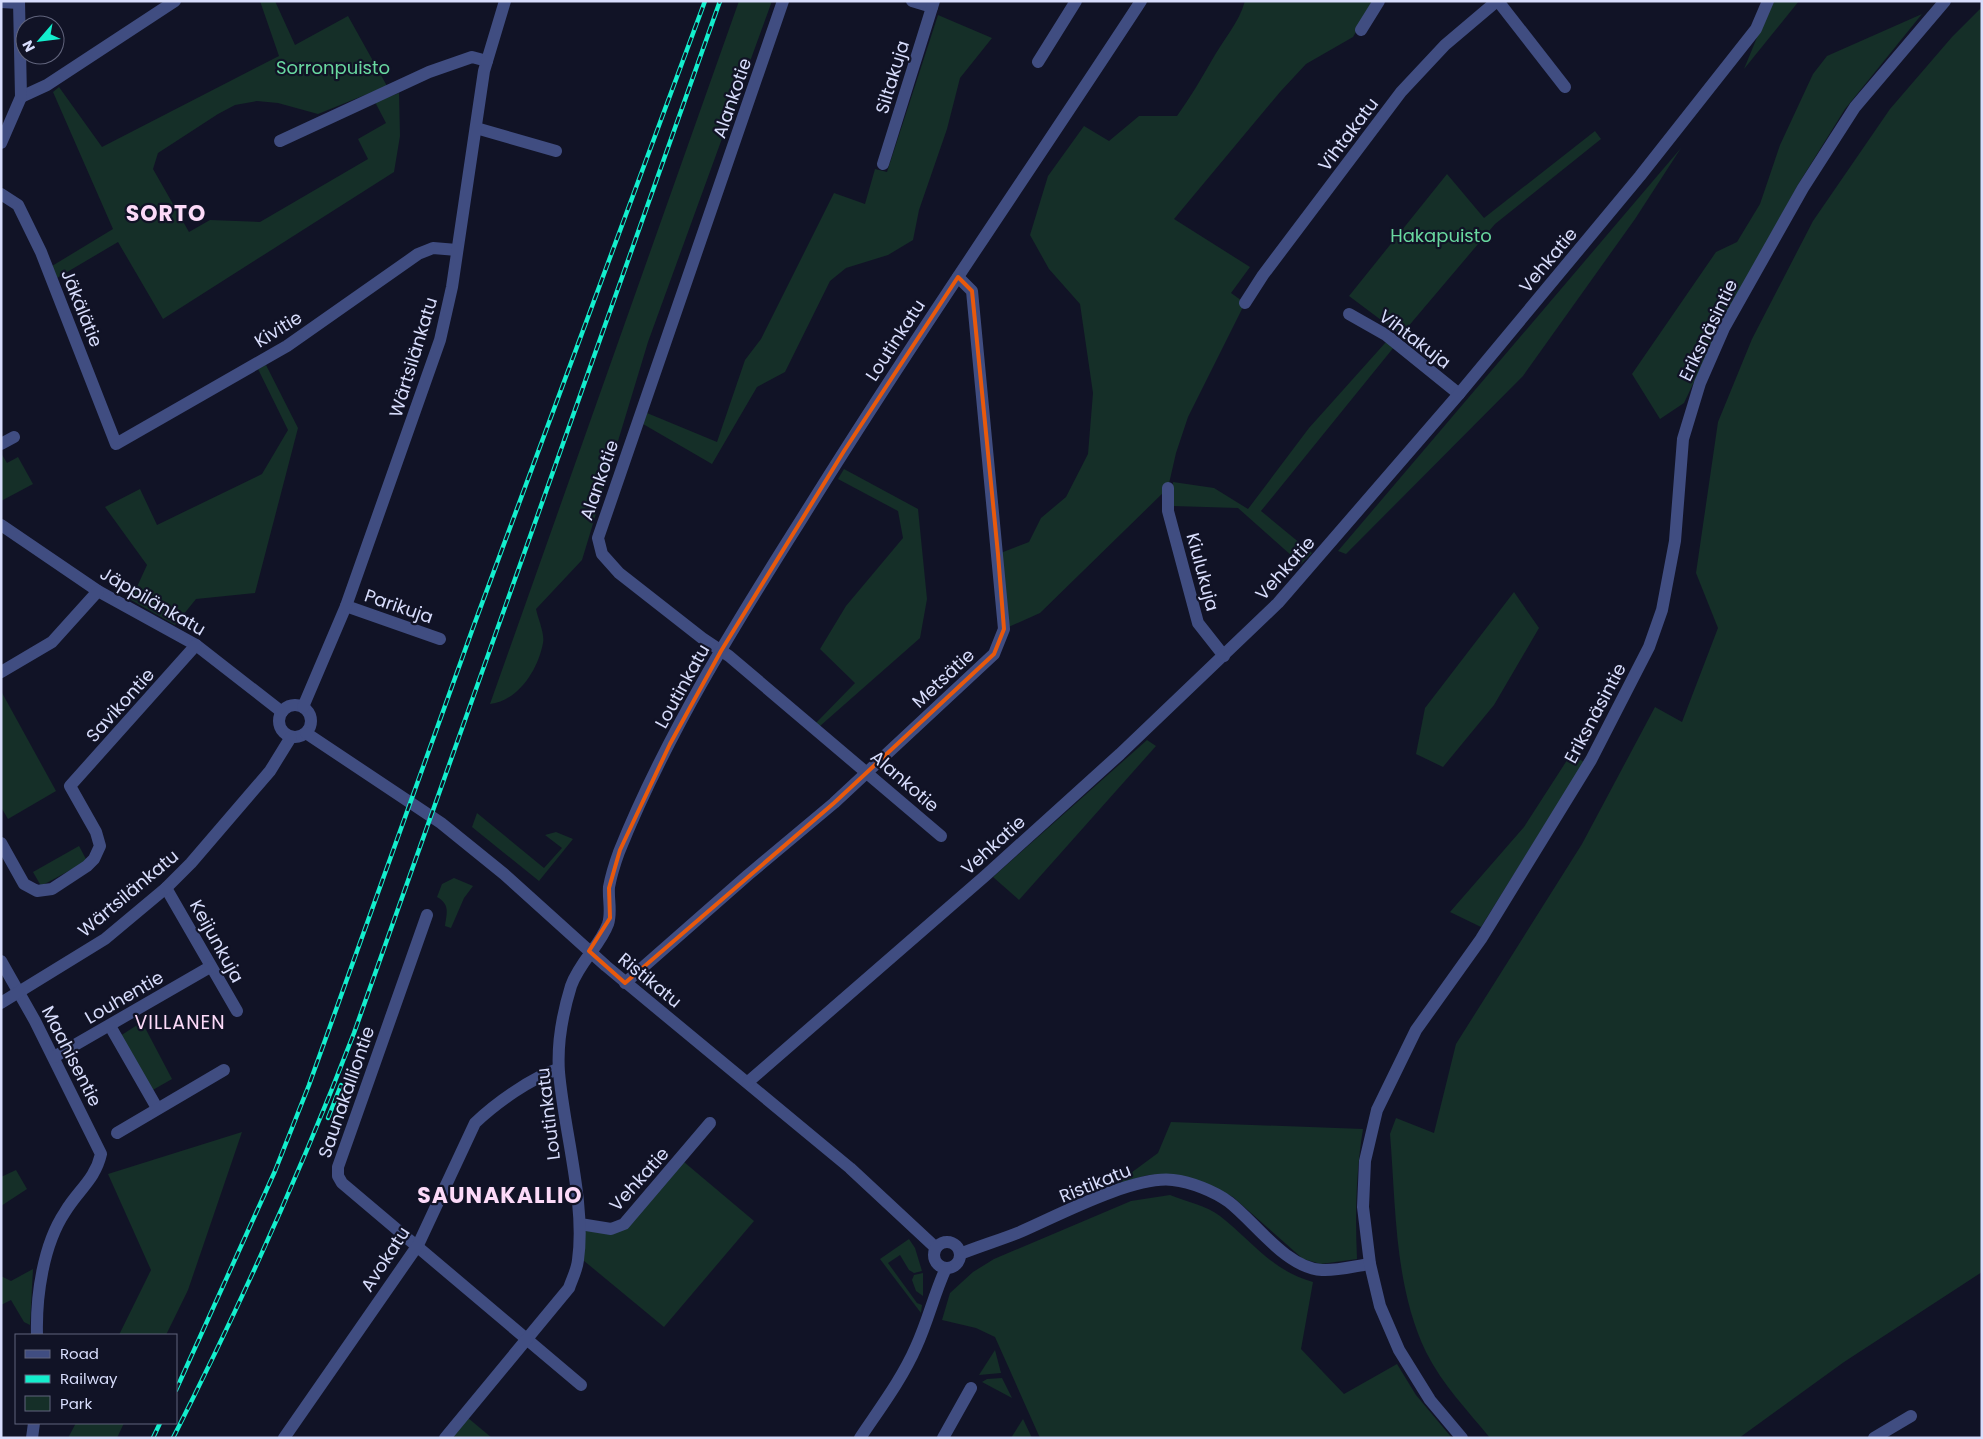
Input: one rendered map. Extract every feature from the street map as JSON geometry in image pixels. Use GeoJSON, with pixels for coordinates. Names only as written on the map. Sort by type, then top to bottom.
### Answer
{"type":"FeatureCollection","features":[{"type":"Feature","properties":{"kind":"street"},"geometry":{"type":"LineString","coordinates":[[22,97],[47,86],[176,1]]}},
{"type":"Feature","properties":{"kind":"street","name":"Wärtsilänkatu"},"geometry":{"type":"LineString","coordinates":[[303,707],[346,606],[440,340],[452,287],[487,61],[505,1]]}},
{"type":"Feature","properties":{"kind":"street","name":"Alankotie"},"geometry":{"type":"LineString","coordinates":[[783,1],[598,538],[602,554],[619,573],[721,651],[941,836]]}},
{"type":"Feature","properties":{"kind":"street"},"geometry":{"type":"LineString","coordinates":[[912,1],[933,4]]}},
{"type":"Feature","properties":{"kind":"street"},"geometry":{"type":"LineString","coordinates":[[1038,62],[1076,1]]}},
{"type":"Feature","properties":{"kind":"street","name":"Loutinkatu"},"geometry":{"type":"LineString","coordinates":[[445,1438],[528,1340],[569,1288],[578,1264],[580,1224],[558,1069],[565,1007],[572,982],[589,951],[606,929],[610,918],[609,888],[620,850],[674,735],[721,651],[844,451],[1141,1]]}},
{"type":"Feature","properties":{"kind":"street"},"geometry":{"type":"LineString","coordinates":[[1361,30],[1379,1]]}},
{"type":"Feature","properties":{"kind":"street"},"geometry":{"type":"LineString","coordinates":[[1498,1],[1565,88]]}},
{"type":"Feature","properties":{"kind":"street","name":"Vihtakatu"},"geometry":{"type":"LineString","coordinates":[[1245,303],[1263,275],[1401,92],[1445,45],[1498,1]]}},
{"type":"Feature","properties":{"kind":"street","name":"Vehkatie"},"geometry":{"type":"LineString","coordinates":[[748,1082],[985,876],[1278,604],[1459,394],[1689,115],[1756,29],[1768,1]]}},
{"type":"Feature","properties":{"kind":"street","name":"Eriksnäsintie"},"geometry":{"type":"LineString","coordinates":[[1462,1438],[1430,1400],[1399,1350],[1380,1306],[1370,1264],[1363,1207],[1365,1161],[1380,1102],[1416,1030],[1481,939],[1591,760],[1649,647],[1662,610],[1674,547],[1683,439],[1700,382],[1724,328],[1803,188],[1855,107],[1945,1]]}},
{"type":"Feature","properties":{"kind":"street"},"geometry":{"type":"LineString","coordinates":[[1,2],[19,2],[22,97],[6,124],[1,143]]}},
{"type":"Feature","properties":{"kind":"street","name":"Siltakuja"},"geometry":{"type":"LineString","coordinates":[[883,164],[933,4]]}},
{"type":"Feature","properties":{"kind":"street"},"geometry":{"type":"LineString","coordinates":[[280,141],[428,72],[472,57],[487,61]]}},
{"type":"Feature","properties":{"kind":"street"},"geometry":{"type":"LineString","coordinates":[[476,128],[556,151]]}},
{"type":"Feature","properties":{"kind":"street","name":"Jäkälätie"},"geometry":{"type":"LineString","coordinates":[[1,194],[18,205],[41,252],[116,444]]}},
{"type":"Feature","properties":{"kind":"street","name":"Kivitie"},"geometry":{"type":"LineString","coordinates":[[116,444],[287,346],[418,254],[433,248],[457,250]]}},
{"type":"Feature","properties":{"kind":"street","name":"Metsätie"},"geometry":{"type":"LineString","coordinates":[[625,982],[718,900],[834,803],[994,654],[1004,629],[972,290],[958,277]]}},
{"type":"Feature","properties":{"kind":"street","name":"Vihtakuja"},"geometry":{"type":"LineString","coordinates":[[1349,314],[1386,335],[1459,394]]}},
{"type":"Feature","properties":{"kind":"street"},"geometry":{"type":"LineString","coordinates":[[1,444],[14,437]]}},
{"type":"Feature","properties":{"kind":"street","name":"Kiulukuja"},"geometry":{"type":"LineString","coordinates":[[1168,488],[1168,511],[1198,623],[1224,656]]}},
{"type":"Feature","properties":{"kind":"street","name":"Jäppilänkatu"},"geometry":{"type":"LineString","coordinates":[[1,526],[98,591],[196,645],[282,712]]}},
{"type":"Feature","properties":{"kind":"street"},"geometry":{"type":"LineString","coordinates":[[1,672],[52,642],[98,591]]}},
{"type":"Feature","properties":{"kind":"street","name":"Parikuja"},"geometry":{"type":"LineString","coordinates":[[346,606],[440,639]]}},
{"type":"Feature","properties":{"kind":"street","name":"Savikontie"},"geometry":{"type":"LineString","coordinates":[[1,843],[24,884],[37,891],[52,889],[87,866],[94,859],[100,846],[96,832],[70,786],[196,645]]}},
{"type":"Feature","properties":{"kind":"street"},"geometry":{"type":"LineString","coordinates":[[294,705],[303,707],[309,713],[311,722],[306,733],[299,737],[291,737],[284,733],[279,719],[282,712],[294,705]]}},
{"type":"Feature","properties":{"kind":"street","name":"Ristikatu"},"geometry":{"type":"LineString","coordinates":[[306,733],[441,823],[504,874],[625,982],[850,1168],[936,1248]]}},
{"type":"Feature","properties":{"kind":"street","name":"Wärtsilänkatu"},"geometry":{"type":"LineString","coordinates":[[1,1003],[105,939],[166,888],[191,863],[270,770],[291,737]]}},
{"type":"Feature","properties":{"kind":"street","name":"Keijunkuja"},"geometry":{"type":"LineString","coordinates":[[166,888],[237,1011]]}},
{"type":"Feature","properties":{"kind":"street","name":"Saunakalliontie"},"geometry":{"type":"LineString","coordinates":[[427,915],[338,1166],[338,1176],[342,1183],[418,1245],[581,1385]]}},
{"type":"Feature","properties":{"kind":"street","name":"Maahisentie"},"geometry":{"type":"LineString","coordinates":[[1,961],[54,1057],[101,1154],[98,1170],[64,1212],[43,1263],[37,1334]]}},
{"type":"Feature","properties":{"kind":"street","name":"Louhentie"},"geometry":{"type":"LineString","coordinates":[[54,1057],[210,967]]}},
{"type":"Feature","properties":{"kind":"street"},"geometry":{"type":"LineString","coordinates":[[110,1026],[157,1108]]}},
{"type":"Feature","properties":{"kind":"street","name":"Avokatu"},"geometry":{"type":"LineString","coordinates":[[284,1438],[418,1245],[475,1123],[538,1077],[558,1069]]}},
{"type":"Feature","properties":{"kind":"street"},"geometry":{"type":"LineString","coordinates":[[117,1133],[224,1070]]}},
{"type":"Feature","properties":{"kind":"street","name":"Vehkatie"},"geometry":{"type":"LineString","coordinates":[[580,1224],[612,1229],[624,1224],[710,1123]]}},
{"type":"Feature","properties":{"kind":"street","name":"Ristikatu"},"geometry":{"type":"LineString","coordinates":[[960,1254],[1014,1234],[1126,1187],[1148,1181],[1173,1180],[1203,1188],[1228,1201],[1269,1240],[1301,1264],[1321,1270],[1370,1264]]}},
{"type":"Feature","properties":{"kind":"street"},"geometry":{"type":"LineString","coordinates":[[943,1243],[950,1243],[958,1248],[960,1254],[955,1265],[946,1268],[936,1263],[936,1248],[943,1243]]}},
{"type":"Feature","properties":{"kind":"street"},"geometry":{"type":"LineString","coordinates":[[860,1438],[916,1348],[931,1312],[937,1286],[946,1268]]}},
{"type":"Feature","properties":{"kind":"street"},"geometry":{"type":"LineString","coordinates":[[942,1438],[971,1388]]}},
{"type":"Feature","properties":{"kind":"street"},"geometry":{"type":"LineString","coordinates":[[1874,1438],[1911,1416]]}},
{"type":"Feature","properties":{"kind":"street"},"geometry":{"type":"LineString","coordinates":[[32,1438],[34,1424]]}},
{"type":"Feature","properties":{"kind":"highlighted area"},"geometry":{"type":"Polygon","coordinates":[[[958,277],[972,291],[998,554],[1004,629],[994,654],[834,803],[625,983],[589,951],[610,918],[609,888],[620,850],[670,744],[721,651],[844,451],[958,277]]]}},
{"type":"Feature","properties":{"kind":"green space","name":"Sorronpuisto"},"geometry":{"type":"Polygon","coordinates":[[[260,1],[275,1],[295,45],[348,16],[387,86],[318,114],[278,103],[257,101],[235,105],[158,153],[153,169],[189,232],[210,220],[260,222],[368,159],[358,139],[386,123],[375,102],[399,93],[400,136],[394,172],[163,319],[118,242],[57,278],[52,266],[113,229],[53,92],[59,87],[102,147],[279,56],[260,1]]]}},
{"type":"Feature","properties":{"kind":"green space"},"geometry":{"type":"Polygon","coordinates":[[[739,1],[772,1],[648,342],[582,560],[536,609],[543,639],[537,664],[518,690],[500,702],[490,704],[739,1]]]}},
{"type":"Feature","properties":{"kind":"green space"},"geometry":{"type":"Polygon","coordinates":[[[1245,1],[1374,1],[1353,37],[1306,64],[1280,92],[1174,219],[1250,267],[1231,293],[1245,303],[1188,417],[1176,453],[1168,488],[1040,613],[1004,629],[998,554],[1029,542],[1041,518],[1066,497],[1088,454],[1093,393],[1080,304],[1049,269],[1030,235],[1048,176],[1084,126],[1109,141],[1139,116],[1177,116],[1235,24],[1245,1]]]}},
{"type":"Feature","properties":{"kind":"green space"},"geometry":{"type":"Polygon","coordinates":[[[1772,1],[1799,1],[1744,69],[1772,1]]]}},
{"type":"Feature","properties":{"kind":"green space"},"geometry":{"type":"Polygon","coordinates":[[[1982,7],[1982,1272],[1844,1362],[1739,1438],[1490,1438],[1432,1364],[1416,1326],[1402,1273],[1398,1245],[1390,1134],[1396,1118],[1434,1133],[1456,1044],[1582,844],[1655,707],[1682,722],[1718,628],[1696,573],[1718,422],[1752,339],[1813,221],[1890,109],[1952,37],[1982,7]]]}},
{"type":"Feature","properties":{"kind":"green space"},"geometry":{"type":"Polygon","coordinates":[[[1922,14],[1845,109],[1799,183],[1720,327],[1684,403],[1660,419],[1632,374],[1716,252],[1737,242],[1760,204],[1780,145],[1813,74],[1827,56],[1922,14]]]}},
{"type":"Feature","properties":{"kind":"green space"},"geometry":{"type":"Polygon","coordinates":[[[938,15],[992,38],[960,78],[947,129],[919,210],[913,240],[888,255],[846,268],[830,281],[785,372],[757,387],[712,464],[643,424],[647,413],[717,442],[745,360],[761,339],[834,193],[865,204],[875,169],[887,172],[938,15]]]}},
{"type":"Feature","properties":{"kind":"green space","name":"Hakapuisto"},"geometry":{"type":"Polygon","coordinates":[[[1595,131],[1601,139],[1495,224],[1401,335],[1349,296],[1447,174],[1484,218],[1595,131]]]}},
{"type":"Feature","properties":{"kind":"green space"},"geometry":{"type":"Polygon","coordinates":[[[1681,148],[1635,219],[1523,376],[1346,554],[1338,551],[1681,148]]]}},
{"type":"Feature","properties":{"kind":"green space"},"geometry":{"type":"Polygon","coordinates":[[[1386,342],[1394,347],[1261,511],[1312,553],[1301,564],[1238,508],[1173,506],[1173,482],[1214,488],[1248,509],[1309,428],[1386,342]]]}},
{"type":"Feature","properties":{"kind":"green space"},"geometry":{"type":"Polygon","coordinates":[[[266,365],[298,428],[255,593],[196,599],[175,625],[131,600],[147,565],[105,507],[140,489],[157,525],[262,474],[288,430],[258,369],[266,365]]]}},
{"type":"Feature","properties":{"kind":"green space"},"geometry":{"type":"Polygon","coordinates":[[[1,453],[7,463],[18,457],[33,484],[1,501],[1,453]]]}},
{"type":"Feature","properties":{"kind":"green space"},"geometry":{"type":"Polygon","coordinates":[[[844,469],[918,509],[927,599],[920,638],[820,726],[816,723],[855,683],[820,649],[846,606],[903,538],[898,511],[838,479],[844,469]]]}},
{"type":"Feature","properties":{"kind":"green space"},"geometry":{"type":"Polygon","coordinates":[[[1514,592],[1539,628],[1494,705],[1443,767],[1416,754],[1425,708],[1514,592]]]}},
{"type":"Feature","properties":{"kind":"green space"},"geometry":{"type":"Polygon","coordinates":[[[1,691],[56,791],[8,819],[1,807],[1,691]]]}},
{"type":"Feature","properties":{"kind":"green space"},"geometry":{"type":"Polygon","coordinates":[[[1147,740],[1156,746],[1019,900],[993,877],[1147,740]]]}},
{"type":"Feature","properties":{"kind":"green space"},"geometry":{"type":"Polygon","coordinates":[[[1571,754],[1584,762],[1481,927],[1450,912],[1524,827],[1571,754]]]}},
{"type":"Feature","properties":{"kind":"green space"},"geometry":{"type":"Polygon","coordinates":[[[477,813],[544,868],[562,848],[545,835],[556,832],[573,839],[539,881],[472,827],[477,813]]]}},
{"type":"Feature","properties":{"kind":"green space"},"geometry":{"type":"Polygon","coordinates":[[[79,846],[87,861],[41,886],[33,872],[79,846]]]}},
{"type":"Feature","properties":{"kind":"green space"},"geometry":{"type":"Polygon","coordinates":[[[454,878],[473,886],[464,898],[451,928],[445,926],[446,906],[437,897],[442,884],[454,878]]]}},
{"type":"Feature","properties":{"kind":"green space"},"geometry":{"type":"Polygon","coordinates":[[[142,1022],[172,1079],[151,1091],[120,1036],[142,1022]]]}},
{"type":"Feature","properties":{"kind":"green space"},"geometry":{"type":"Polygon","coordinates":[[[1171,1122],[1363,1129],[1357,1194],[1357,1259],[1321,1264],[1303,1259],[1233,1197],[1203,1182],[1171,1174],[1148,1175],[1116,1184],[1158,1153],[1171,1122]]]}},
{"type":"Feature","properties":{"kind":"green space"},"geometry":{"type":"Polygon","coordinates":[[[242,1132],[188,1290],[166,1334],[119,1334],[151,1270],[108,1174],[242,1132]]]}},
{"type":"Feature","properties":{"kind":"green space"},"geometry":{"type":"Polygon","coordinates":[[[684,1162],[754,1221],[664,1327],[583,1260],[584,1229],[612,1234],[684,1162]]]}},
{"type":"Feature","properties":{"kind":"green space"},"geometry":{"type":"Polygon","coordinates":[[[16,1170],[27,1189],[1,1206],[1,1177],[16,1170]]]}},
{"type":"Feature","properties":{"kind":"green space"},"geometry":{"type":"Polygon","coordinates":[[[1170,1195],[1215,1212],[1274,1263],[1286,1271],[1313,1282],[1301,1349],[1344,1394],[1397,1364],[1416,1395],[1452,1438],[1040,1438],[995,1337],[976,1328],[942,1320],[950,1293],[973,1272],[994,1259],[1131,1201],[1170,1195]]]}},
{"type":"Feature","properties":{"kind":"green space"},"geometry":{"type":"Polygon","coordinates":[[[909,1239],[915,1248],[922,1271],[914,1273],[909,1270],[900,1255],[888,1263],[917,1303],[922,1305],[921,1313],[880,1259],[909,1239]]]}},
{"type":"Feature","properties":{"kind":"green space"},"geometry":{"type":"Polygon","coordinates":[[[33,1269],[30,1325],[24,1322],[11,1300],[1,1305],[1,1276],[11,1281],[33,1269]]]}},
{"type":"Feature","properties":{"kind":"green space"},"geometry":{"type":"Polygon","coordinates":[[[923,1273],[923,1296],[916,1291],[912,1280],[914,1275],[923,1273]]]}},
{"type":"Feature","properties":{"kind":"green space"},"geometry":{"type":"Polygon","coordinates":[[[995,1350],[1001,1373],[979,1375],[995,1350]]]}},
{"type":"Feature","properties":{"kind":"green space"},"geometry":{"type":"Polygon","coordinates":[[[1002,1378],[1012,1398],[982,1382],[987,1379],[1002,1378]]]}},
{"type":"Feature","properties":{"kind":"green space"},"geometry":{"type":"Polygon","coordinates":[[[468,1418],[492,1438],[451,1438],[468,1418]]]}},
{"type":"Feature","properties":{"kind":"green space"},"geometry":{"type":"Polygon","coordinates":[[[1023,1419],[1032,1438],[1011,1438],[1023,1419]]]}},
{"type":"Feature","properties":{"kind":"green space"},"geometry":{"type":"Polygon","coordinates":[[[75,1424],[124,1424],[117,1438],[68,1438],[75,1424]]]}},
{"type":"Feature","properties":{"kind":"railway"},"geometry":{"type":"LineString","coordinates":[[178,1386],[275,1171],[309,1085],[474,625],[705,1]]}},
{"type":"Feature","properties":{"kind":"railway"},"geometry":{"type":"LineString","coordinates":[[173,1438],[269,1238],[313,1136],[354,1033],[720,1]]}},
{"type":"Feature","properties":{"kind":"railway"},"geometry":{"type":"LineString","coordinates":[[328,1118],[341,1085]]}},
{"type":"Feature","properties":{"kind":"railway"},"geometry":{"type":"LineString","coordinates":[[153,1438],[160,1424]]}},
{"type":"Feature","properties":{"kind":"district","name":"SORTO"},"geometry":{"type":"Point","coordinates":[166,213]}},
{"type":"Feature","properties":{"kind":"district","name":"VILLANEN"},"geometry":{"type":"Point","coordinates":[180,1022]}},
{"type":"Feature","properties":{"kind":"district","name":"SAUNAKALLIO"},"geometry":{"type":"Point","coordinates":[500,1195]}}]}
